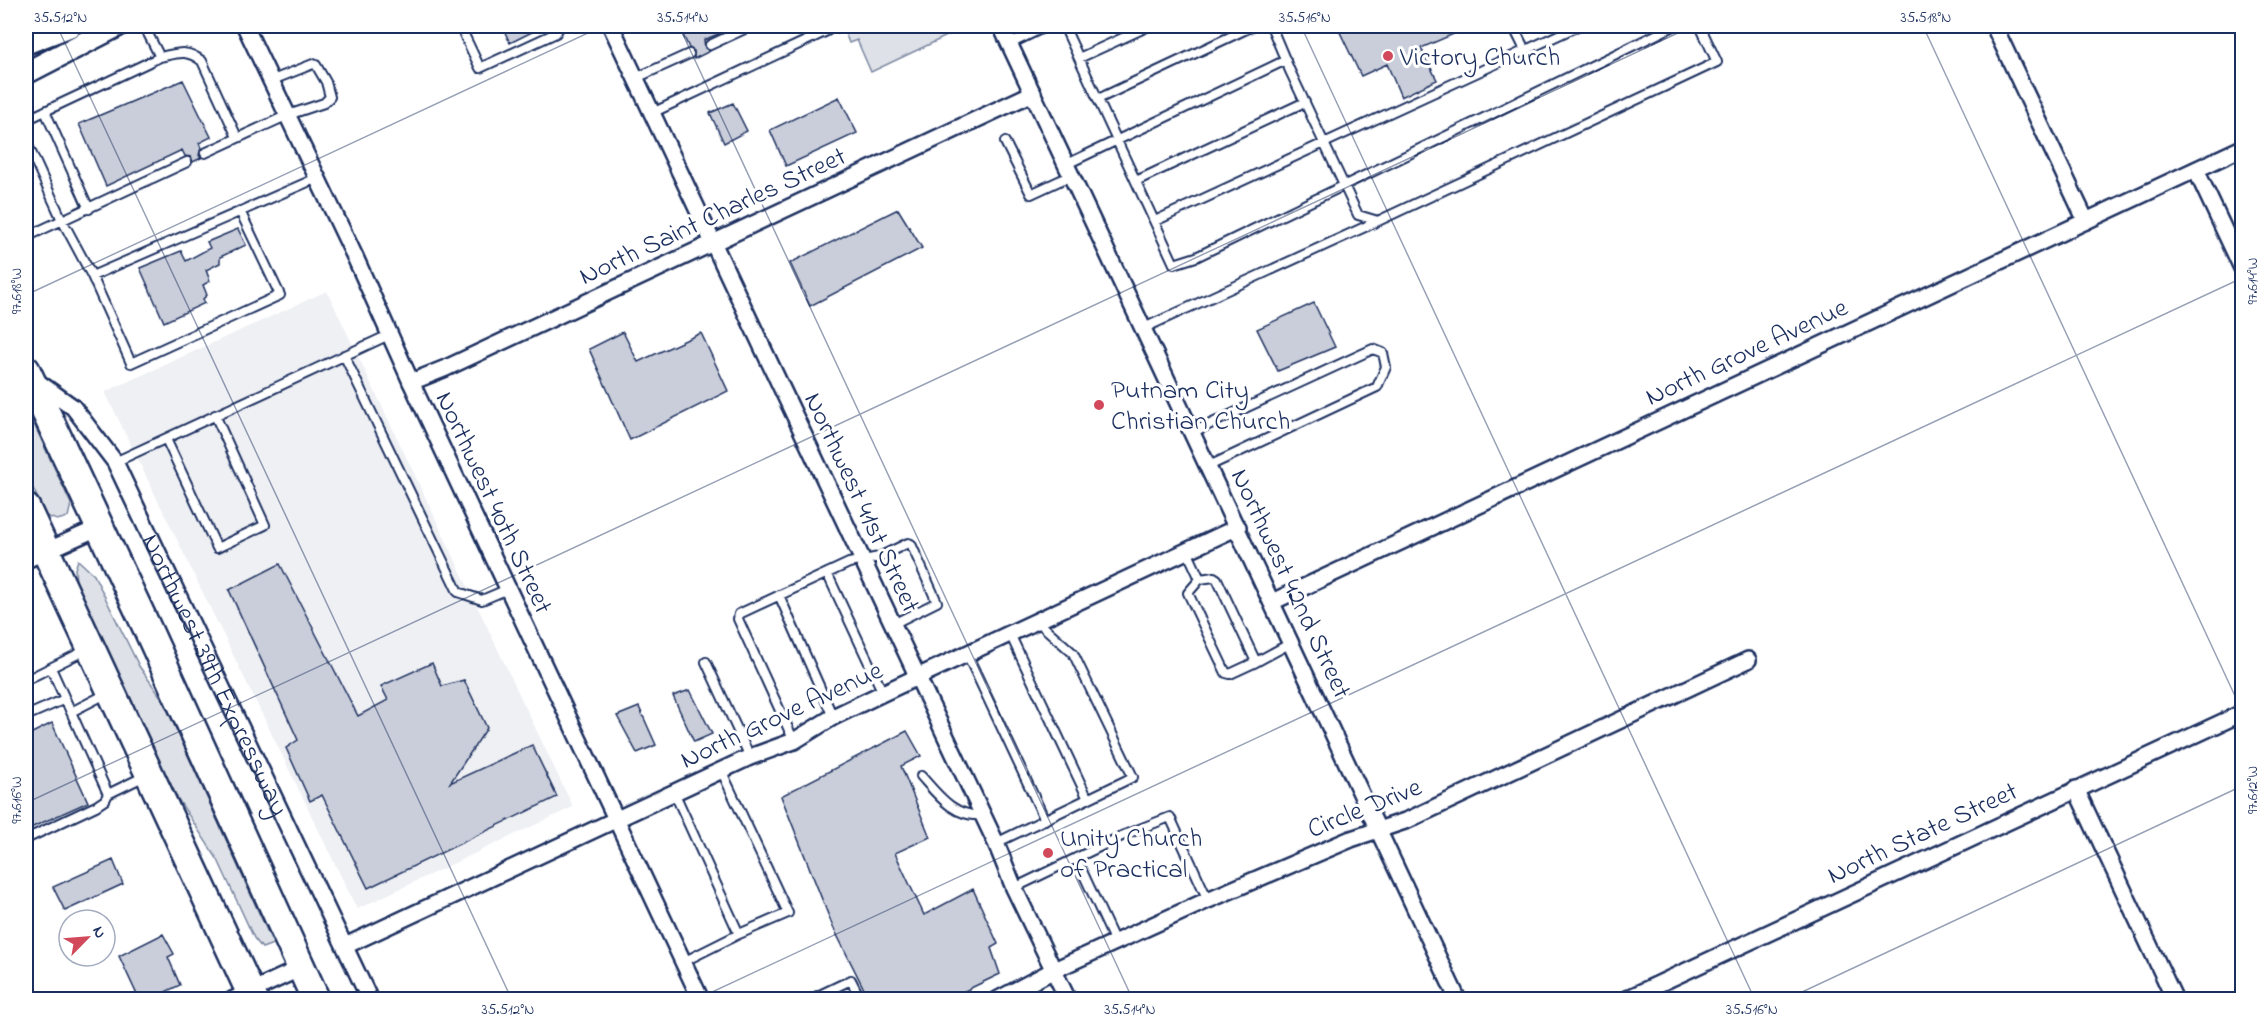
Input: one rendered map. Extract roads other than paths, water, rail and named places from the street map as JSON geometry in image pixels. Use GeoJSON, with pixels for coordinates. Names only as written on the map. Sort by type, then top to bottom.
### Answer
{"type":"FeatureCollection","features":[{"type":"Feature","properties":{"kind":"highway","name":"Northwest 39th Expressway"},"geometry":{"type":"LineString","coordinates":[[27,373],[316,999]]}},
{"type":"Feature","properties":{"kind":"highway"},"geometry":{"type":"LineString","coordinates":[[26,508],[35,555],[90,649],[148,774],[245,997]]}},
{"type":"Feature","properties":{"kind":"main road"},"geometry":{"type":"LineString","coordinates":[[26,43],[70,26]]}},
{"type":"Feature","properties":{"kind":"main road"},"geometry":{"type":"LineString","coordinates":[[26,74],[117,26]]}},
{"type":"Feature","properties":{"kind":"street","name":"Northwest 40th Street"},"geometry":{"type":"LineString","coordinates":[[245,26],[701,999]]}},
{"type":"Feature","properties":{"kind":"street","name":"Northwest 41st Street"},"geometry":{"type":"LineString","coordinates":[[611,26],[1068,999]]}},
{"type":"Feature","properties":{"kind":"street","name":"Northwest 42nd Street"},"geometry":{"type":"LineString","coordinates":[[1001,26],[1458,999]]}},
{"type":"Feature","properties":{"kind":"street"},"geometry":{"type":"LineString","coordinates":[[1994,26],[2086,221]]}},
{"type":"Feature","properties":{"kind":"street","name":"North Saint Charles Street"},"geometry":{"type":"LineString","coordinates":[[411,382],[446,368],[1033,93]]}},
{"type":"Feature","properties":{"kind":"street","name":"North Grove Avenue"},"geometry":{"type":"LineString","coordinates":[[1272,602],[2242,148]]}},
{"type":"Feature","properties":{"kind":"street"},"geometry":{"type":"LineString","coordinates":[[2196,170],[2242,268]]}},
{"type":"Feature","properties":{"kind":"street","name":"Northwest 39th Expressway"},"geometry":{"type":"LineString","coordinates":[[27,373],[73,407],[115,462],[370,999]]}},
{"type":"Feature","properties":{"kind":"street"},"geometry":{"type":"LineString","coordinates":[[35,555],[100,527]]}},
{"type":"Feature","properties":{"kind":"street","name":"North Grove Avenue"},"geometry":{"type":"LineString","coordinates":[[345,946],[750,757],[794,741],[833,717],[1238,527]]}},
{"type":"Feature","properties":{"kind":"street","name":"Circle Drive"},"geometry":{"type":"LineString","coordinates":[[997,999],[1054,970],[1208,900],[1351,839],[1408,820],[1748,660]]}},
{"type":"Feature","properties":{"kind":"street","name":"North State Street"},"geometry":{"type":"LineString","coordinates":[[1624,999],[2242,713]]}},
{"type":"Feature","properties":{"kind":"street"},"geometry":{"type":"LineString","coordinates":[[2076,789],[2175,999]]}},
{"type":"Feature","properties":{"kind":"street"},"geometry":{"type":"LineString","coordinates":[[245,997],[301,968]]}},
{"type":"Feature","properties":{"kind":"lane"},"geometry":{"type":"LineString","coordinates":[[144,26],[160,57]]}},
{"type":"Feature","properties":{"kind":"lane"},"geometry":{"type":"LineString","coordinates":[[460,26],[480,68],[556,33],[560,26]]}},
{"type":"Feature","properties":{"kind":"lane"},"geometry":{"type":"LineString","coordinates":[[710,45],[751,26]]}},
{"type":"Feature","properties":{"kind":"lane"},"geometry":{"type":"LineString","coordinates":[[1010,44],[1047,26]]}},
{"type":"Feature","properties":{"kind":"lane"},"geometry":{"type":"LineString","coordinates":[[1064,26],[1174,264],[1196,256],[1674,26]]}},
{"type":"Feature","properties":{"kind":"lane"},"geometry":{"type":"LineString","coordinates":[[1079,58],[1149,26]]}},
{"type":"Feature","properties":{"kind":"lane"},"geometry":{"type":"LineString","coordinates":[[1098,99],[1253,26]]}},
{"type":"Feature","properties":{"kind":"lane"},"geometry":{"type":"LineString","coordinates":[[1271,26],[1358,215],[1378,221]]}},
{"type":"Feature","properties":{"kind":"lane"},"geometry":{"type":"LineString","coordinates":[[1513,26],[1525,50]]}},
{"type":"Feature","properties":{"kind":"lane"},"geometry":{"type":"LineString","coordinates":[[1155,221],[1578,26]]}},
{"type":"Feature","properties":{"kind":"lane"},"geometry":{"type":"LineString","coordinates":[[1144,328],[1717,62],[1700,26]]}},
{"type":"Feature","properties":{"kind":"lane"},"geometry":{"type":"LineString","coordinates":[[652,113],[826,28]]}},
{"type":"Feature","properties":{"kind":"lane"},"geometry":{"type":"LineString","coordinates":[[26,120],[160,57],[182,52],[191,53],[202,62],[237,137]]}},
{"type":"Feature","properties":{"kind":"lane"},"geometry":{"type":"LineString","coordinates":[[636,78],[689,54]]}},
{"type":"Feature","properties":{"kind":"lane"},"geometry":{"type":"LineString","coordinates":[[1005,142],[1031,194],[1118,141],[1286,60]]}},
{"type":"Feature","properties":{"kind":"lane"},"geometry":{"type":"LineString","coordinates":[[205,153],[288,115],[313,108],[328,100],[330,91],[320,69],[313,64],[270,81]]}},
{"type":"Feature","properties":{"kind":"lane"},"geometry":{"type":"LineString","coordinates":[[1136,181],[1305,102]]}},
{"type":"Feature","properties":{"kind":"lane"},"geometry":{"type":"LineString","coordinates":[[45,111],[89,208]]}},
{"type":"Feature","properties":{"kind":"lane"},"geometry":{"type":"LineString","coordinates":[[26,141],[62,220],[92,276],[131,363],[280,295],[240,211]]}},
{"type":"Feature","properties":{"kind":"lane"},"geometry":{"type":"LineString","coordinates":[[26,237],[188,162]]}},
{"type":"Feature","properties":{"kind":"lane"},"geometry":{"type":"LineString","coordinates":[[92,276],[317,178]]}},
{"type":"Feature","properties":{"kind":"lane"},"geometry":{"type":"LineString","coordinates":[[115,462],[391,334]]}},
{"type":"Feature","properties":{"kind":"lane"},"geometry":{"type":"LineString","coordinates":[[1193,432],[1373,349],[1383,353],[1386,367],[1377,387],[1209,466]]}},
{"type":"Feature","properties":{"kind":"lane"},"geometry":{"type":"LineString","coordinates":[[344,355],[458,592],[482,600],[507,589]]}},
{"type":"Feature","properties":{"kind":"lane"},"geometry":{"type":"LineString","coordinates":[[166,439],[217,548],[256,530],[266,525],[215,416]]}},
{"type":"Feature","properties":{"kind":"lane"},"geometry":{"type":"LineString","coordinates":[[794,741],[738,619],[739,614],[849,563],[879,557],[908,543],[911,544],[937,602],[893,624]]}},
{"type":"Feature","properties":{"kind":"lane"},"geometry":{"type":"LineString","coordinates":[[1187,551],[1200,579]]}},
{"type":"Feature","properties":{"kind":"lane"},"geometry":{"type":"LineString","coordinates":[[827,573],[884,693]]}},
{"type":"Feature","properties":{"kind":"lane"},"geometry":{"type":"LineString","coordinates":[[1256,662],[1217,579],[1214,577],[1200,579],[1188,593],[1226,673],[1230,674],[1256,662],[1291,643]]}},
{"type":"Feature","properties":{"kind":"lane"},"geometry":{"type":"LineString","coordinates":[[779,595],[833,717]]}},
{"type":"Feature","properties":{"kind":"lane"},"geometry":{"type":"LineString","coordinates":[[996,843],[1133,777],[1073,653],[1037,621]]}},
{"type":"Feature","properties":{"kind":"lane"},"geometry":{"type":"LineString","coordinates":[[1010,634],[1088,799]]}},
{"type":"Feature","properties":{"kind":"lane"},"geometry":{"type":"LineString","coordinates":[[26,680],[90,649]]}},
{"type":"Feature","properties":{"kind":"lane"},"geometry":{"type":"LineString","coordinates":[[966,654],[1045,820]]}},
{"type":"Feature","properties":{"kind":"lane"},"geometry":{"type":"LineString","coordinates":[[706,662],[750,757]]}},
{"type":"Feature","properties":{"kind":"lane"},"geometry":{"type":"LineString","coordinates":[[51,668],[108,794]]}},
{"type":"Feature","properties":{"kind":"lane"},"geometry":{"type":"LineString","coordinates":[[71,712],[110,692]]}},
{"type":"Feature","properties":{"kind":"lane"},"geometry":{"type":"LineString","coordinates":[[26,716],[65,699]]}},
{"type":"Feature","properties":{"kind":"lane"},"geometry":{"type":"LineString","coordinates":[[683,962],[788,913],[722,770]]}},
{"type":"Feature","properties":{"kind":"lane"},"geometry":{"type":"LineString","coordinates":[[26,839],[96,806],[105,800],[108,794],[148,774]]}},
{"type":"Feature","properties":{"kind":"lane"},"geometry":{"type":"LineString","coordinates":[[921,776],[939,797],[955,809],[970,816],[983,815]]}},
{"type":"Feature","properties":{"kind":"lane"},"geometry":{"type":"LineString","coordinates":[[674,792],[740,934]]}},
{"type":"Feature","properties":{"kind":"lane"},"geometry":{"type":"LineString","coordinates":[[1014,888],[1170,817],[1208,900]]}},
{"type":"Feature","properties":{"kind":"lane"},"geometry":{"type":"LineString","coordinates":[[1076,858],[1115,942]]}},
{"type":"Feature","properties":{"kind":"lane"},"geometry":{"type":"LineString","coordinates":[[809,999],[851,980],[861,999]]}},
{"type":"Feature","properties":{"kind":"place","name":"Victory Church"},"geometry":{"type":"Point","coordinates":[1388,56]}},
{"type":"Feature","properties":{"kind":"place","name":"Putnam City Christian Church"},"geometry":{"type":"Point","coordinates":[1099,405]}},
{"type":"Feature","properties":{"kind":"place","name":"Unity Church of Practical"},"geometry":{"type":"Point","coordinates":[1048,853]}}]}
